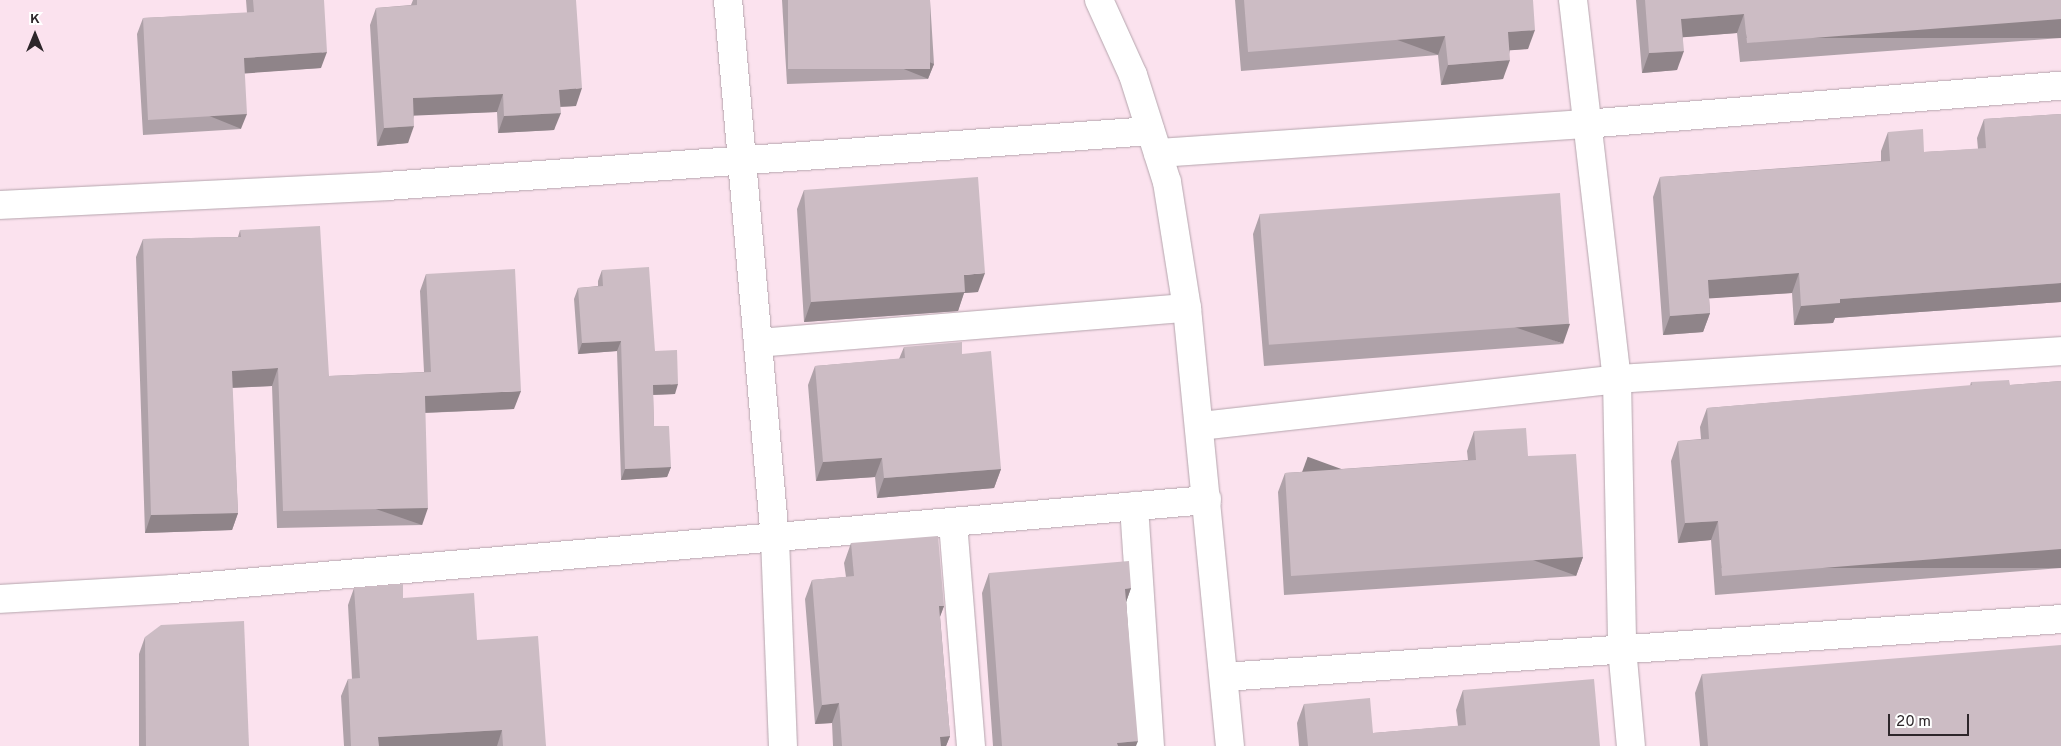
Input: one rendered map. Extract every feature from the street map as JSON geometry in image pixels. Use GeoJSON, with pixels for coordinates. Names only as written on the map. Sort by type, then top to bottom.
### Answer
{"type":"FeatureCollection","features":[{"type":"Feature","properties":{"kind":"street"},"geometry":{"type":"LineString","coordinates":[[728,0],[740,161],[775,538],[783,746]]}},
{"type":"Feature","properties":{"kind":"street"},"geometry":{"type":"LineString","coordinates":[[1099,0],[1132,75],[1167,182],[1187,308],[1230,746]]}},
{"type":"Feature","properties":{"kind":"street"},"geometry":{"type":"LineString","coordinates":[[1573,0],[1585,124],[1617,379],[1622,648],[1631,746]]}},
{"type":"Feature","properties":{"kind":"street"},"geometry":{"type":"LineString","coordinates":[[0,205],[387,186],[740,161],[1585,124],[2061,86]]}},
{"type":"Feature","properties":{"kind":"street"},"geometry":{"type":"LineString","coordinates":[[758,343],[1187,308]]}},
{"type":"Feature","properties":{"kind":"street"},"geometry":{"type":"LineString","coordinates":[[1200,426],[1617,379],[2061,351]]}},
{"type":"Feature","properties":{"kind":"street"},"geometry":{"type":"LineString","coordinates":[[0,599],[173,589],[430,565],[775,538],[1207,500]]}},
{"type":"Feature","properties":{"kind":"street"},"geometry":{"type":"LineString","coordinates":[[1134,506],[1150,746]]}},
{"type":"Feature","properties":{"kind":"street"},"geometry":{"type":"LineString","coordinates":[[953,523],[971,746]]}},
{"type":"Feature","properties":{"kind":"street"},"geometry":{"type":"LineString","coordinates":[[1224,677],[2061,619]]}},
{"type":"Feature","properties":{"kind":"shaded area"},"geometry":{"type":"Polygon","coordinates":[[[0,0],[2061,0],[2061,746],[0,746],[0,0]]]}},
{"type":"Feature","properties":{"kind":"building"},"geometry":{"type":"Polygon","coordinates":[[[253,0],[324,0],[327,52],[244,58],[247,114],[148,120],[143,18],[254,12],[253,0]]]}},
{"type":"Feature","properties":{"kind":"building"},"geometry":{"type":"Polygon","coordinates":[[[417,0],[576,0],[582,88],[559,90],[561,113],[504,116],[503,94],[413,98],[414,126],[384,128],[376,8],[417,5],[417,0]]]}},
{"type":"Feature","properties":{"kind":"building"},"geometry":{"type":"Polygon","coordinates":[[[788,0],[930,0],[930,69],[788,69],[788,0]]]}},
{"type":"Feature","properties":{"kind":"building"},"geometry":{"type":"Polygon","coordinates":[[[1244,0],[1533,0],[1535,30],[1508,32],[1510,60],[1448,65],[1445,36],[1248,52],[1244,0]]]}},
{"type":"Feature","properties":{"kind":"building"},"geometry":{"type":"Polygon","coordinates":[[[1645,0],[2061,0],[2061,19],[1747,43],[1744,14],[1681,19],[1684,51],[1649,53],[1645,0]]]}},
{"type":"Feature","properties":{"kind":"building"},"geometry":{"type":"Polygon","coordinates":[[[2061,114],[2061,283],[1840,299],[1840,303],[1801,306],[1799,273],[1708,280],[1710,313],[1670,316],[1660,177],[1890,161],[1888,132],[1923,129],[1924,152],[1986,148],[1984,119],[2061,114]]]}},
{"type":"Feature","properties":{"kind":"building"},"geometry":{"type":"Polygon","coordinates":[[[978,177],[985,273],[964,275],[965,292],[811,302],[804,190],[978,177]]]}},
{"type":"Feature","properties":{"kind":"building"},"geometry":{"type":"Polygon","coordinates":[[[1560,193],[1569,324],[1269,345],[1260,214],[1560,193]]]}},
{"type":"Feature","properties":{"kind":"building"},"geometry":{"type":"Polygon","coordinates":[[[320,226],[329,376],[431,372],[426,274],[515,269],[521,391],[425,396],[428,508],[283,511],[278,368],[232,371],[238,513],[151,515],[143,239],[241,237],[240,230],[320,226]]]}},
{"type":"Feature","properties":{"kind":"building"},"geometry":{"type":"Polygon","coordinates":[[[649,267],[655,351],[677,350],[678,384],[653,385],[654,426],[669,426],[671,467],[625,469],[621,341],[582,343],[578,288],[603,286],[602,270],[649,267]]]}},
{"type":"Feature","properties":{"kind":"building"},"geometry":{"type":"Polygon","coordinates":[[[962,342],[962,354],[991,351],[1001,469],[884,478],[882,458],[823,462],[815,366],[905,358],[904,347],[962,342]]]}},
{"type":"Feature","properties":{"kind":"building"},"geometry":{"type":"Polygon","coordinates":[[[2009,380],[2010,385],[2061,381],[2061,549],[1722,576],[1718,521],[1685,523],[1678,441],[1709,439],[1707,408],[1972,385],[1971,382],[2009,380]]]}},
{"type":"Feature","properties":{"kind":"building"},"geometry":{"type":"Polygon","coordinates":[[[1526,428],[1528,456],[1576,454],[1583,557],[1291,576],[1285,473],[1476,460],[1474,431],[1526,428]]]}},
{"type":"Feature","properties":{"kind":"building"},"geometry":{"type":"Polygon","coordinates":[[[938,536],[944,606],[939,606],[950,736],[940,737],[941,746],[842,746],[839,703],[822,705],[812,580],[854,576],[851,543],[938,536]]]}},
{"type":"Feature","properties":{"kind":"building"},"geometry":{"type":"Polygon","coordinates":[[[1129,561],[1131,588],[1125,589],[1138,741],[1117,743],[1118,746],[1002,746],[989,573],[1129,561]]]}},
{"type":"Feature","properties":{"kind":"building"},"geometry":{"type":"Polygon","coordinates":[[[403,584],[403,598],[474,593],[477,640],[538,636],[546,746],[503,746],[502,730],[378,737],[379,746],[351,746],[348,679],[360,678],[354,588],[403,584]]]}},
{"type":"Feature","properties":{"kind":"building"},"geometry":{"type":"Polygon","coordinates":[[[244,621],[249,746],[146,746],[145,637],[161,625],[244,621]]]}},
{"type":"Feature","properties":{"kind":"building"},"geometry":{"type":"Polygon","coordinates":[[[2061,645],[2061,746],[1708,746],[1702,674],[2061,645]]]}},
{"type":"Feature","properties":{"kind":"building"},"geometry":{"type":"Polygon","coordinates":[[[1594,679],[1600,746],[1308,746],[1304,704],[1370,698],[1373,733],[1466,725],[1463,690],[1594,679]]]}}]}
